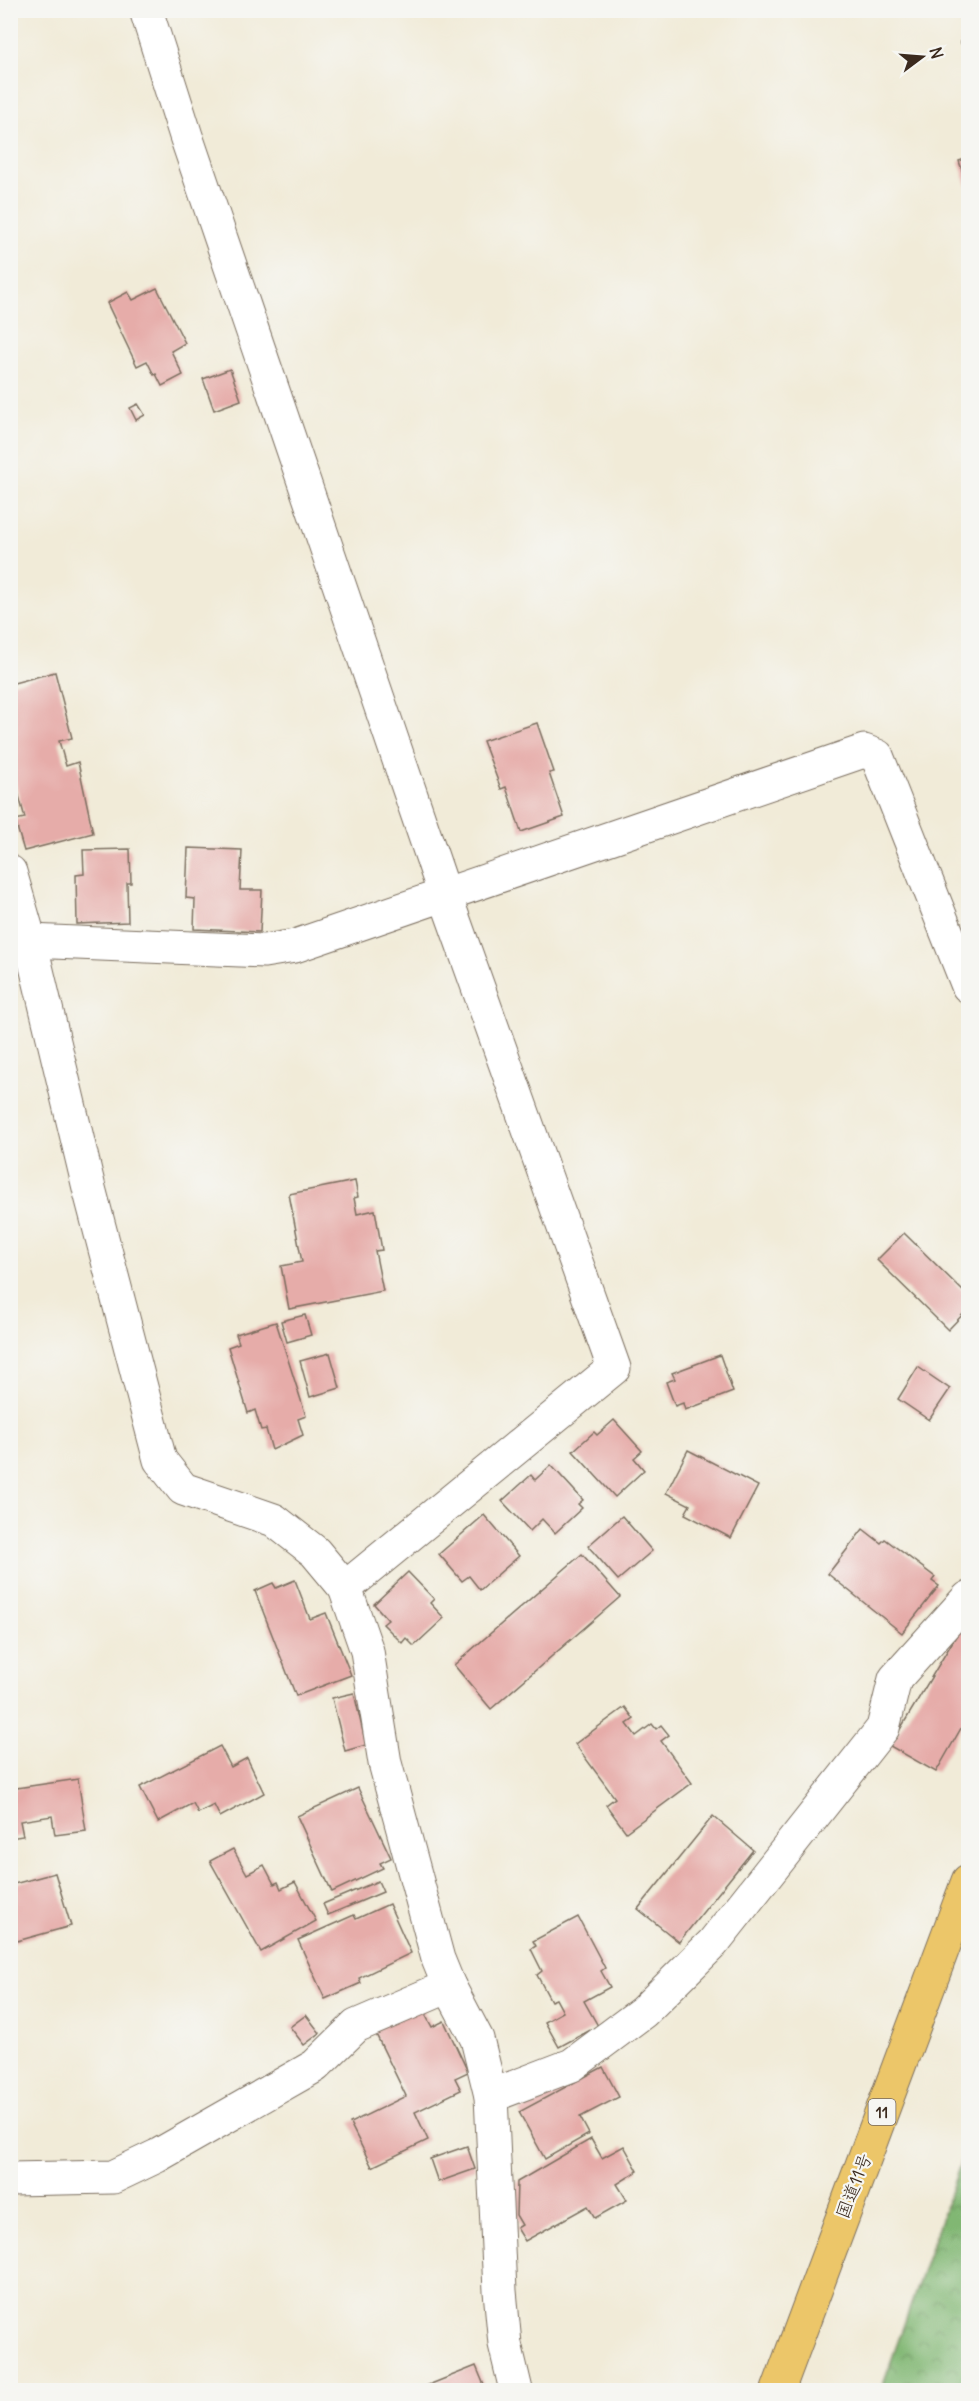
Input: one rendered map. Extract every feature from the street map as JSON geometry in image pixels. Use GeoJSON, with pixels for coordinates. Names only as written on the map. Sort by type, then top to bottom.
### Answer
{"type":"FeatureCollection","features":[{"type":"Feature","properties":{"kind":"highway","name":"国道11号"},"geometry":{"type":"LineString","coordinates":[[778,2391],[969,1881]]}},
{"type":"Feature","properties":{"kind":"street"},"geometry":{"type":"LineString","coordinates":[[146,10],[193,158],[445,895],[614,1368],[345,1588]]}},
{"type":"Feature","properties":{"kind":"street"},"geometry":{"type":"LineString","coordinates":[[30,941],[264,951],[295,946],[864,751],[877,756],[969,986]]}},
{"type":"Feature","properties":{"kind":"street"},"geometry":{"type":"LineString","coordinates":[[10,872],[30,941],[89,1188],[160,1460],[183,1489],[274,1520],[315,1552],[345,1588],[367,1651],[385,1763],[438,1959],[449,1986],[477,2039],[491,2096],[500,2291],[505,2344],[516,2391]]}},
{"type":"Feature","properties":{"kind":"street"},"geometry":{"type":"LineString","coordinates":[[491,2096],[572,2065],[643,2012],[713,1943],[884,1728],[895,1679],[969,1598]]}},
{"type":"Feature","properties":{"kind":"street"},"geometry":{"type":"LineString","coordinates":[[10,2179],[113,2177],[157,2156],[315,2066],[356,2026],[449,1986]]}},
{"type":"Feature","properties":{"kind":"green space"},"geometry":{"type":"Polygon","coordinates":[[[968,2140],[968,2390],[881,2390],[957,2173],[968,2140]]]}},
{"type":"Feature","properties":{"kind":"building"},"geometry":{"type":"Polygon","coordinates":[[[968,36],[968,55],[960,42],[968,36]]]}},
{"type":"Feature","properties":{"kind":"building"},"geometry":{"type":"Polygon","coordinates":[[[968,158],[968,188],[959,161],[968,158]]]}},
{"type":"Feature","properties":{"kind":"building"},"geometry":{"type":"Polygon","coordinates":[[[157,288],[185,343],[171,351],[183,375],[162,386],[147,361],[137,366],[107,303],[128,292],[133,300],[157,288]]]}},
{"type":"Feature","properties":{"kind":"building"},"geometry":{"type":"Polygon","coordinates":[[[230,369],[241,400],[214,410],[203,379],[230,369]]]}},
{"type":"Feature","properties":{"kind":"building"},"geometry":{"type":"Polygon","coordinates":[[[138,404],[145,415],[136,420],[130,408],[138,404]]]}},
{"type":"Feature","properties":{"kind":"building"},"geometry":{"type":"Polygon","coordinates":[[[55,672],[72,738],[59,741],[66,766],[78,762],[93,833],[24,851],[15,820],[25,818],[10,763],[10,747],[13,747],[10,739],[10,684],[55,672]]]}},
{"type":"Feature","properties":{"kind":"building"},"geometry":{"type":"Polygon","coordinates":[[[537,723],[554,772],[549,773],[564,817],[521,832],[506,787],[501,789],[483,741],[537,723]]]}},
{"type":"Feature","properties":{"kind":"building"},"geometry":{"type":"Polygon","coordinates":[[[188,848],[242,850],[240,890],[262,890],[260,932],[194,929],[195,899],[186,898],[188,848]]]}},
{"type":"Feature","properties":{"kind":"building"},"geometry":{"type":"Polygon","coordinates":[[[130,849],[131,883],[127,883],[128,922],[77,924],[76,875],[84,874],[83,850],[130,849]]]}},
{"type":"Feature","properties":{"kind":"building"},"geometry":{"type":"Polygon","coordinates":[[[355,1181],[358,1197],[354,1198],[357,1214],[375,1210],[382,1250],[375,1251],[383,1291],[289,1309],[281,1266],[302,1262],[289,1194],[355,1181]]]}},
{"type":"Feature","properties":{"kind":"building"},"geometry":{"type":"Polygon","coordinates":[[[904,1233],[968,1296],[968,1309],[948,1330],[877,1260],[904,1233]]]}},
{"type":"Feature","properties":{"kind":"building"},"geometry":{"type":"Polygon","coordinates":[[[305,1315],[311,1335],[287,1342],[281,1321],[305,1315]]]}},
{"type":"Feature","properties":{"kind":"building"},"geometry":{"type":"Polygon","coordinates":[[[276,1322],[306,1416],[298,1419],[303,1435],[272,1450],[266,1429],[261,1430],[255,1410],[248,1413],[228,1347],[239,1343],[236,1334],[276,1322]]]}},
{"type":"Feature","properties":{"kind":"building"},"geometry":{"type":"Polygon","coordinates":[[[330,1353],[340,1388],[310,1397],[300,1361],[330,1353]]]}},
{"type":"Feature","properties":{"kind":"building"},"geometry":{"type":"Polygon","coordinates":[[[720,1355],[733,1392],[685,1410],[683,1403],[675,1406],[666,1382],[675,1379],[672,1373],[720,1355]]]}},
{"type":"Feature","properties":{"kind":"building"},"geometry":{"type":"Polygon","coordinates":[[[918,1367],[950,1389],[929,1420],[898,1399],[918,1367]]]}},
{"type":"Feature","properties":{"kind":"building"},"geometry":{"type":"Polygon","coordinates":[[[614,1420],[642,1451],[634,1458],[644,1470],[615,1497],[573,1451],[594,1432],[597,1435],[614,1420]]]}},
{"type":"Feature","properties":{"kind":"building"},"geometry":{"type":"Polygon","coordinates":[[[688,1450],[758,1486],[731,1538],[685,1514],[690,1505],[666,1493],[688,1450]]]}},
{"type":"Feature","properties":{"kind":"building"},"geometry":{"type":"Polygon","coordinates":[[[551,1465],[583,1500],[578,1504],[582,1508],[555,1533],[542,1519],[530,1531],[502,1501],[531,1475],[535,1480],[551,1465]]]}},
{"type":"Feature","properties":{"kind":"building"},"geometry":{"type":"Polygon","coordinates":[[[484,1515],[519,1556],[480,1590],[469,1576],[462,1581],[439,1554],[484,1515]]]}},
{"type":"Feature","properties":{"kind":"building"},"geometry":{"type":"Polygon","coordinates":[[[622,1516],[652,1551],[618,1580],[588,1546],[622,1516]]]}},
{"type":"Feature","properties":{"kind":"building"},"geometry":{"type":"Polygon","coordinates":[[[863,1529],[881,1543],[885,1539],[935,1577],[932,1581],[939,1586],[902,1633],[828,1574],[863,1529]]]}},
{"type":"Feature","properties":{"kind":"building"},"geometry":{"type":"Polygon","coordinates":[[[582,1554],[620,1597],[491,1709],[454,1665],[582,1554]]]}},
{"type":"Feature","properties":{"kind":"building"},"geometry":{"type":"Polygon","coordinates":[[[408,1572],[434,1599],[430,1603],[444,1618],[414,1646],[406,1638],[402,1643],[383,1624],[388,1620],[374,1604],[408,1572]]]}},
{"type":"Feature","properties":{"kind":"building"},"geometry":{"type":"Polygon","coordinates":[[[295,1580],[310,1619],[326,1613],[351,1675],[296,1696],[255,1591],[273,1583],[276,1588],[295,1580]]]}},
{"type":"Feature","properties":{"kind":"building"},"geometry":{"type":"Polygon","coordinates":[[[968,1616],[968,1716],[936,1772],[890,1746],[968,1616]]]}},
{"type":"Feature","properties":{"kind":"building"},"geometry":{"type":"Polygon","coordinates":[[[354,1693],[366,1745],[345,1751],[332,1698],[354,1693]]]}},
{"type":"Feature","properties":{"kind":"building"},"geometry":{"type":"Polygon","coordinates":[[[625,1707],[634,1719],[627,1724],[636,1736],[652,1724],[656,1729],[661,1725],[669,1735],[661,1741],[692,1783],[626,1832],[606,1805],[615,1798],[575,1744],[625,1707]]]}},
{"type":"Feature","properties":{"kind":"building"},"geometry":{"type":"Polygon","coordinates":[[[220,1746],[231,1767],[247,1758],[264,1793],[220,1817],[214,1805],[198,1813],[193,1803],[158,1822],[140,1787],[220,1746]]]}},
{"type":"Feature","properties":{"kind":"building"},"geometry":{"type":"Polygon","coordinates":[[[78,1779],[86,1831],[55,1835],[52,1816],[20,1821],[23,1836],[10,1838],[10,1789],[78,1779]]]}},
{"type":"Feature","properties":{"kind":"building"},"geometry":{"type":"Polygon","coordinates":[[[358,1788],[391,1858],[380,1863],[383,1868],[332,1892],[297,1816],[358,1788]]]}},
{"type":"Feature","properties":{"kind":"building"},"geometry":{"type":"Polygon","coordinates":[[[713,1816],[753,1850],[679,1942],[638,1909],[713,1816]]]}},
{"type":"Feature","properties":{"kind":"building"},"geometry":{"type":"Polygon","coordinates":[[[233,1849],[247,1874],[264,1865],[274,1884],[278,1882],[281,1889],[295,1882],[316,1921],[261,1952],[210,1861],[233,1849]]]}},
{"type":"Feature","properties":{"kind":"building"},"geometry":{"type":"Polygon","coordinates":[[[55,1873],[71,1926],[10,1943],[10,1885],[55,1873]]]}},
{"type":"Feature","properties":{"kind":"building"},"geometry":{"type":"Polygon","coordinates":[[[378,1881],[383,1892],[328,1915],[323,1904],[378,1881]]]}},
{"type":"Feature","properties":{"kind":"building"},"geometry":{"type":"Polygon","coordinates":[[[389,1904],[411,1953],[359,1978],[361,1983],[325,1999],[298,1940],[354,1915],[356,1919],[389,1904]]]}},
{"type":"Feature","properties":{"kind":"building"},"geometry":{"type":"Polygon","coordinates":[[[578,1917],[605,1968],[601,1971],[610,1987],[584,2001],[598,2026],[559,2047],[545,2022],[563,2012],[556,1999],[551,2001],[537,1975],[542,1971],[531,1949],[536,1946],[533,1941],[578,1917]]]}},
{"type":"Feature","properties":{"kind":"building"},"geometry":{"type":"Polygon","coordinates":[[[420,2005],[432,2027],[444,2021],[468,2072],[455,2078],[461,2090],[415,2112],[428,2140],[372,2167],[350,2123],[406,2096],[373,2028],[420,2005]]]}},
{"type":"Feature","properties":{"kind":"building"},"geometry":{"type":"Polygon","coordinates":[[[306,2015],[320,2033],[304,2045],[290,2027],[306,2015]]]}},
{"type":"Feature","properties":{"kind":"building"},"geometry":{"type":"Polygon","coordinates":[[[603,2067],[619,2097],[580,2117],[589,2134],[545,2159],[519,2112],[603,2067]]]}},
{"type":"Feature","properties":{"kind":"building"},"geometry":{"type":"Polygon","coordinates":[[[591,2139],[602,2158],[624,2146],[638,2171],[617,2184],[627,2200],[595,2218],[588,2206],[525,2241],[517,2228],[522,2225],[516,2215],[517,2182],[591,2139]]]}},
{"type":"Feature","properties":{"kind":"building"},"geometry":{"type":"Polygon","coordinates":[[[467,2146],[475,2169],[438,2182],[430,2159],[467,2146]]]}},
{"type":"Feature","properties":{"kind":"building"},"geometry":{"type":"Polygon","coordinates":[[[476,2366],[486,2390],[416,2390],[476,2366]]]}}]}
